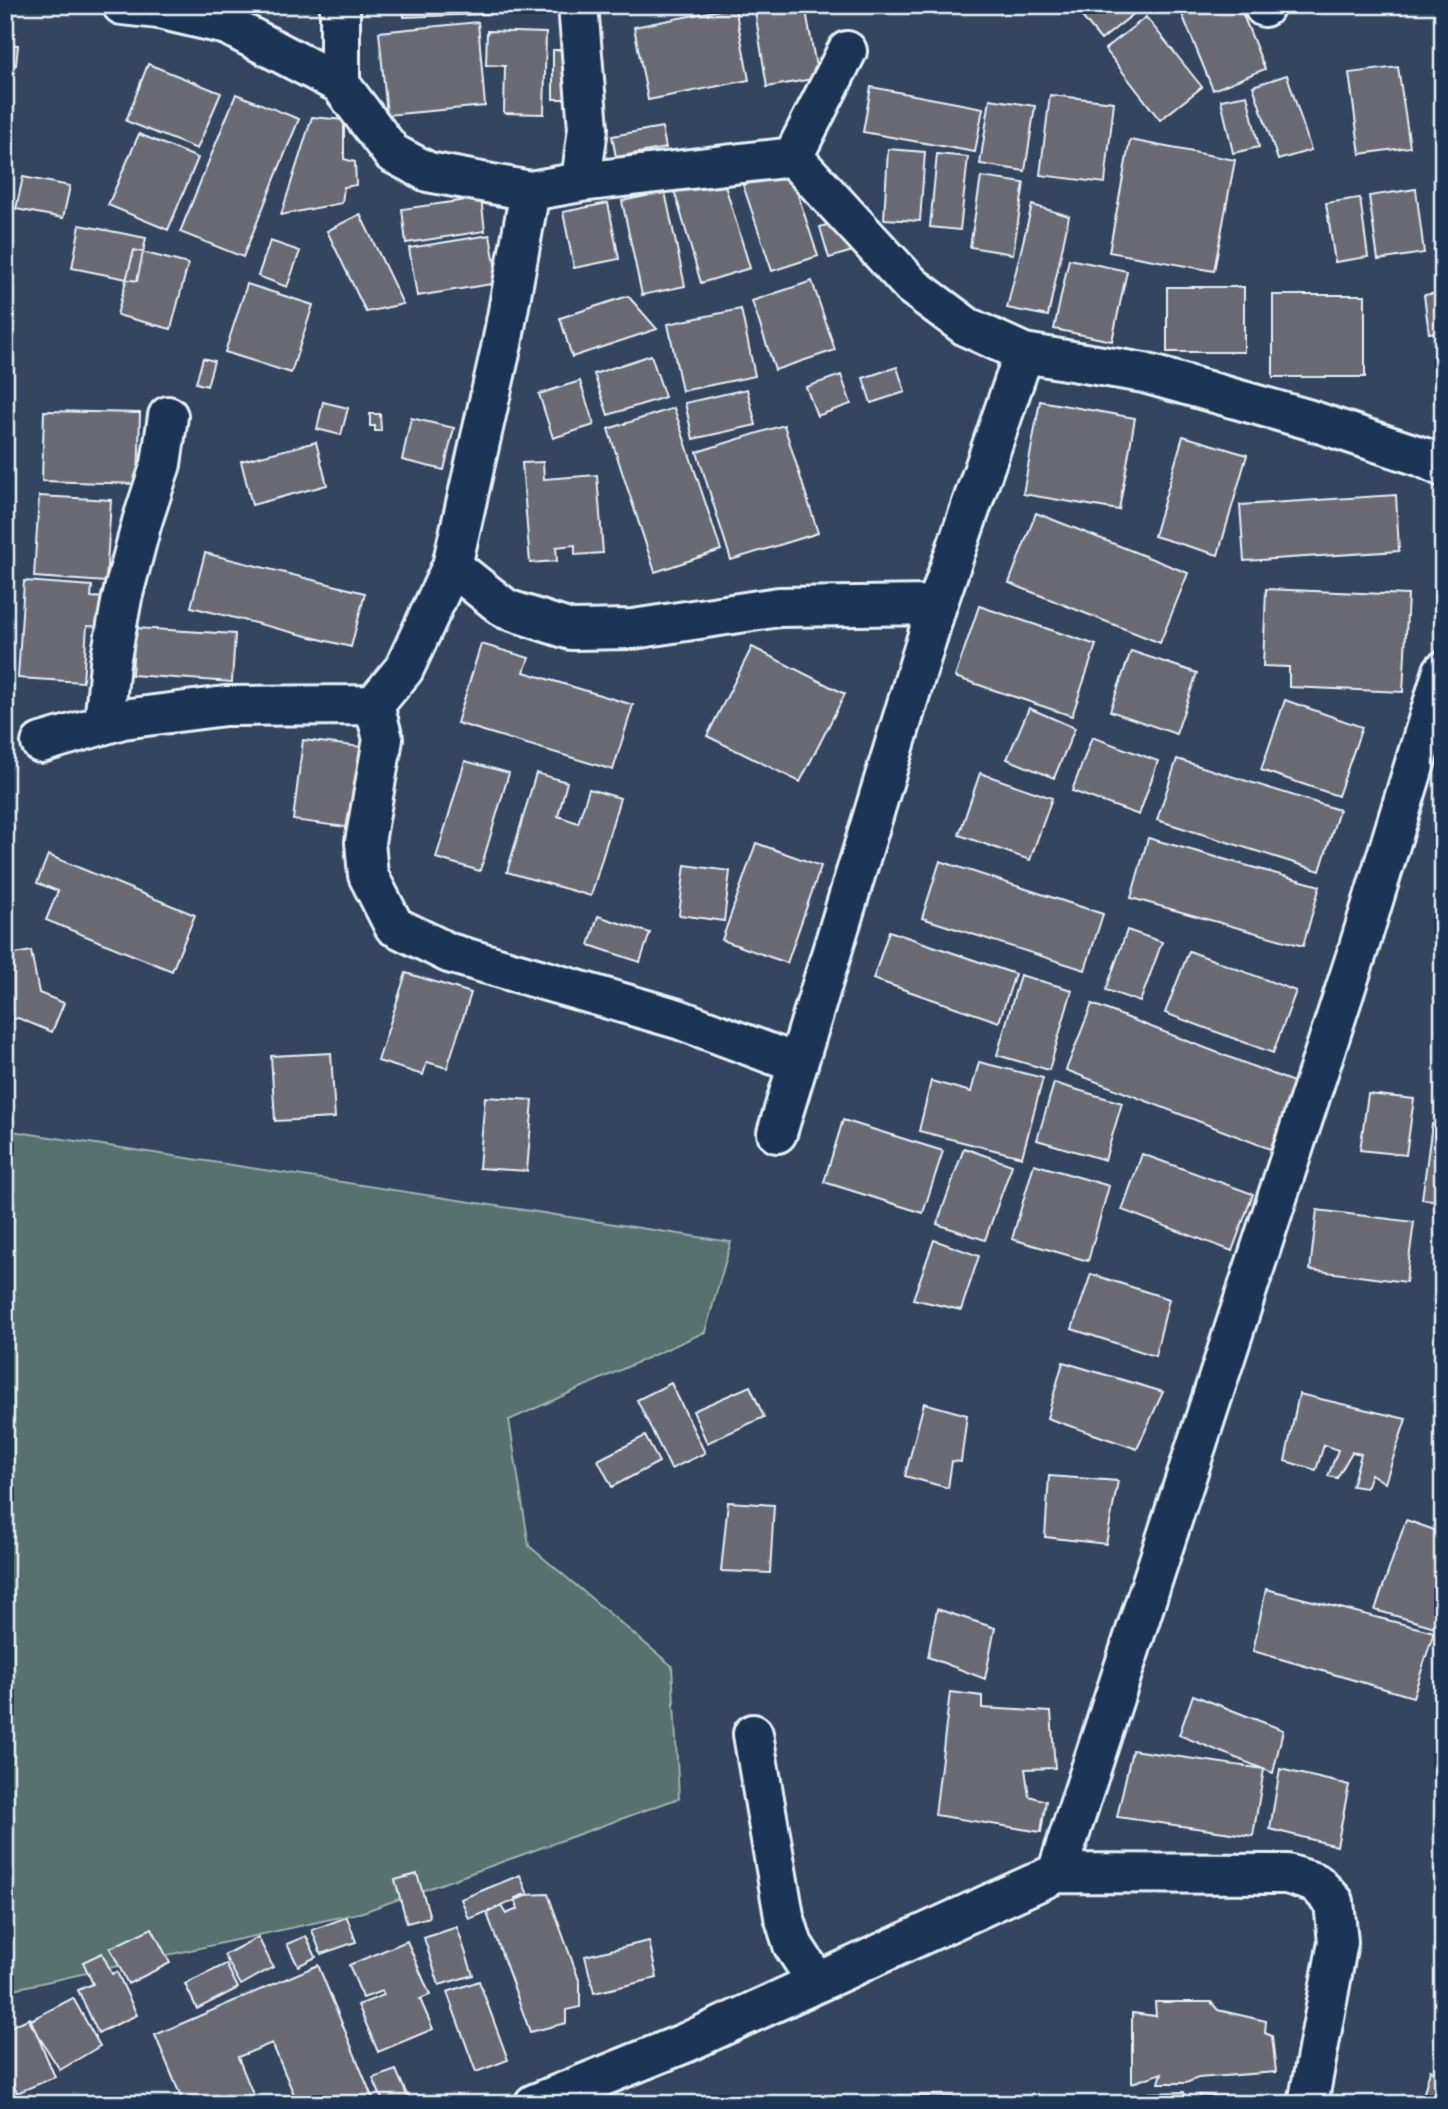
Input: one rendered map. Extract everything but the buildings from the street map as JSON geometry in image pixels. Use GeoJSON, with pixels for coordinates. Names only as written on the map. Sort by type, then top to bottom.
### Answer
{"type":"FeatureCollection","features":[{"type":"Feature","properties":{"kind":"street"},"geometry":{"type":"LineString","coordinates":[[122,5],[159,9],[227,25],[340,84],[393,153],[428,172],[530,191],[581,182],[793,157]]}},
{"type":"Feature","properties":{"kind":"street"},"geometry":{"type":"LineString","coordinates":[[340,5],[340,84]]}},
{"type":"Feature","properties":{"kind":"street"},"geometry":{"type":"LineString","coordinates":[[578,5],[588,128],[581,182]]}},
{"type":"Feature","properties":{"kind":"street"},"geometry":{"type":"LineString","coordinates":[[793,157],[847,51]]}},
{"type":"Feature","properties":{"kind":"street"},"geometry":{"type":"LineString","coordinates":[[793,157],[912,286],[967,327],[1024,354],[1144,373],[1307,419],[1422,457],[1443,467]]}},
{"type":"Feature","properties":{"kind":"street"},"geometry":{"type":"LineString","coordinates":[[41,743],[123,719],[225,706],[374,705],[404,669],[452,566],[502,344],[530,191]]}},
{"type":"Feature","properties":{"kind":"street"},"geometry":{"type":"LineString","coordinates":[[777,1133],[937,605],[1024,354]]}},
{"type":"Feature","properties":{"kind":"street"},"geometry":{"type":"LineString","coordinates":[[104,724],[110,663],[122,598],[161,464],[168,416]]}},
{"type":"Feature","properties":{"kind":"street"},"geometry":{"type":"LineString","coordinates":[[452,566],[506,609],[571,630],[633,629],[779,607],[937,605]]}},
{"type":"Feature","properties":{"kind":"street"},"geometry":{"type":"LineString","coordinates":[[1057,1873],[1355,960],[1443,671]]}},
{"type":"Feature","properties":{"kind":"street"},"geometry":{"type":"LineString","coordinates":[[374,705],[383,739],[365,842],[368,875],[394,926],[449,953],[678,1019],[798,1064]]}},
{"type":"Feature","properties":{"kind":"street"},"geometry":{"type":"LineString","coordinates":[[753,1734],[784,1916],[793,1945],[817,1982]]}},
{"type":"Feature","properties":{"kind":"street"},"geometry":{"type":"LineString","coordinates":[[534,2104],[685,2043],[1057,1873],[1287,1874],[1316,1883],[1334,1902],[1338,1942],[1308,2104]]}},
{"type":"Feature","properties":{"kind":"green space"},"geometry":{"type":"Polygon","coordinates":[[[5,1130],[731,1242],[705,1332],[509,1420],[529,1546],[672,1666],[679,1798],[363,1912],[5,1991],[5,1130]]]}}]}
